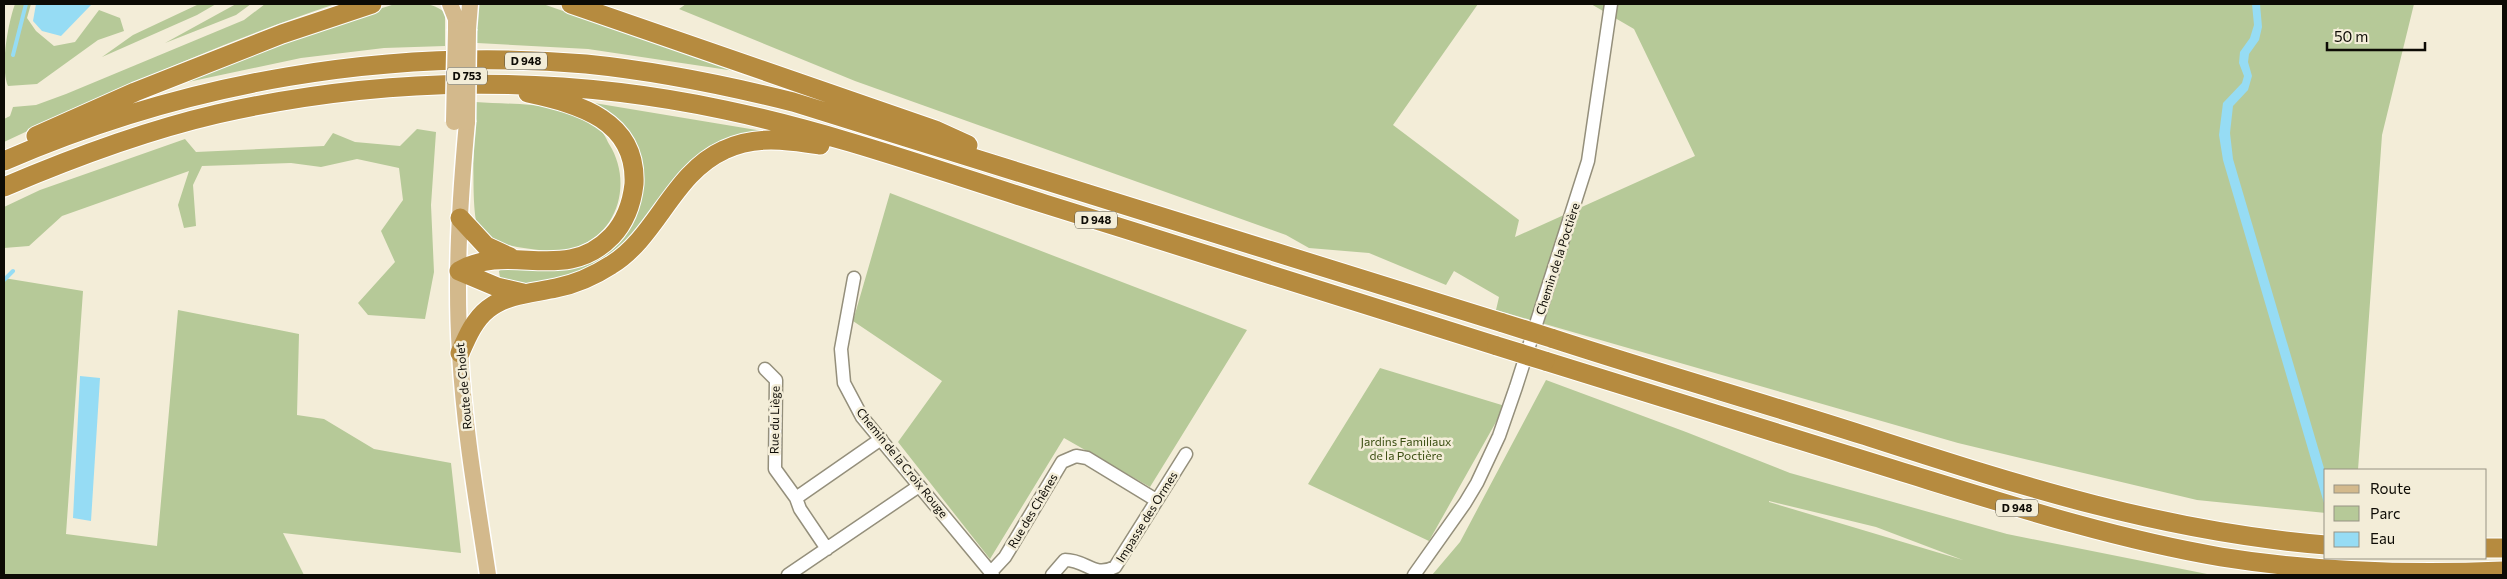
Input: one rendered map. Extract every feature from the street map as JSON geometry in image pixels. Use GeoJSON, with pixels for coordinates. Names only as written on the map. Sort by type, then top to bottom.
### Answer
{"type":"FeatureCollection","features":[{"type":"Feature","properties":{"kind":"highway"},"geometry":{"type":"LineString","coordinates":[[4,154],[50,129],[135,92],[282,34],[372,4]]}},
{"type":"Feature","properties":{"kind":"highway"},"geometry":{"type":"LineString","coordinates":[[571,4],[935,130],[1046,180]]}},
{"type":"Feature","properties":{"kind":"highway","name":"D 948"},"geometry":{"type":"LineString","coordinates":[[4,161],[98,125],[189,97],[246,84],[336,70],[388,65],[540,62],[637,70],[737,88],[857,120],[1985,475],[2106,509],[2207,531],[2324,545]]}},
{"type":"Feature","properties":{"kind":"highway"},"geometry":{"type":"LineString","coordinates":[[459,271],[469,265],[485,261],[516,259],[557,262],[575,259],[596,249],[613,235],[625,217],[633,196],[634,173],[629,149],[616,132],[601,118],[568,102],[483,84]]}},
{"type":"Feature","properties":{"kind":"highway","name":"D 948"},"geometry":{"type":"LineString","coordinates":[[4,187],[115,144],[214,114],[337,93],[387,88],[483,84],[593,89],[672,100],[774,121],[888,154],[2004,504],[2150,543],[2239,559],[2304,567],[2413,573],[2503,571]]}},
{"type":"Feature","properties":{"kind":"highway"},"geometry":{"type":"LineString","coordinates":[[460,353],[468,333],[487,310],[509,298],[524,293],[569,285],[590,277],[613,264],[633,247],[680,187],[700,166],[722,150],[742,142],[766,139],[788,140],[888,154]]}},
{"type":"Feature","properties":{"kind":"highway"},"geometry":{"type":"LineString","coordinates":[[460,218],[486,246],[516,259]]}},
{"type":"Feature","properties":{"kind":"highway"},"geometry":{"type":"LineString","coordinates":[[459,271],[497,287],[524,293]]}},
{"type":"Feature","properties":{"kind":"main road","name":"Route de Cholet"},"geometry":{"type":"LineString","coordinates":[[450,4],[462,29]]}},
{"type":"Feature","properties":{"kind":"main road","name":"Route de Cholet"},"geometry":{"type":"LineString","coordinates":[[470,4],[462,29],[459,271],[460,353],[463,395],[488,575]]}},
{"type":"Feature","properties":{"kind":"street","name":"Chemin de la Poctière"},"geometry":{"type":"LineString","coordinates":[[1414,575],[1465,503],[1499,436],[1577,199],[1589,152],[1611,4]]}},
{"type":"Feature","properties":{"kind":"street","name":"Chemin de la Croix Rouge"},"geometry":{"type":"LineString","coordinates":[[854,278],[841,348],[844,383],[862,417],[992,574]]}},
{"type":"Feature","properties":{"kind":"street","name":"Rue du Liège"},"geometry":{"type":"LineString","coordinates":[[765,369],[776,380],[775,469],[796,498],[800,509],[827,549]]}},
{"type":"Feature","properties":{"kind":"street"},"geometry":{"type":"LineString","coordinates":[[796,498],[881,439]]}},
{"type":"Feature","properties":{"kind":"street","name":"Impasse des Ormes"},"geometry":{"type":"LineString","coordinates":[[1052,575],[1065,560],[1076,560],[1096,571],[1106,572],[1115,568],[1186,454]]}},
{"type":"Feature","properties":{"kind":"street","name":"Rue des Chênes"},"geometry":{"type":"LineString","coordinates":[[992,574],[1005,557],[1062,462],[1076,456],[1087,458],[1156,500]]}},
{"type":"Feature","properties":{"kind":"street"},"geometry":{"type":"LineString","coordinates":[[788,575],[919,486]]}},
{"type":"Feature","properties":{"kind":"green space"},"geometry":{"type":"Polygon","coordinates":[[[15,4],[31,4],[27,18],[36,31],[54,46],[75,42],[99,10],[120,18],[124,31],[98,40],[37,84],[8,86],[5,57],[10,22],[15,4]]]}},
{"type":"Feature","properties":{"kind":"green space"},"geometry":{"type":"Polygon","coordinates":[[[199,4],[216,4],[197,15],[102,57],[133,35],[199,4]]]}},
{"type":"Feature","properties":{"kind":"green space"},"geometry":{"type":"Polygon","coordinates":[[[236,4],[251,4],[236,15],[165,43],[236,4]]]}},
{"type":"Feature","properties":{"kind":"green space"},"geometry":{"type":"Polygon","coordinates":[[[265,4],[335,4],[251,34],[168,68],[4,142],[4,119],[10,116],[13,107],[36,105],[66,94],[244,20],[265,4]]]}},
{"type":"Feature","properties":{"kind":"green space"},"geometry":{"type":"Polygon","coordinates":[[[395,4],[428,4],[445,13],[445,46],[384,48],[301,58],[169,86],[306,32],[395,4]]]}},
{"type":"Feature","properties":{"kind":"green space"},"geometry":{"type":"Polygon","coordinates":[[[476,4],[543,4],[735,71],[588,49],[477,43],[476,4]]]}},
{"type":"Feature","properties":{"kind":"green space"},"geometry":{"type":"Polygon","coordinates":[[[686,4],[1478,4],[1393,125],[1519,220],[1515,237],[1695,156],[1634,29],[1591,4],[2414,4],[2382,135],[2358,469],[2324,469],[2324,513],[2197,500],[1958,443],[1496,310],[1499,297],[1454,271],[1446,285],[1369,253],[1309,248],[1286,235],[855,81],[679,9],[686,4]]]}},
{"type":"Feature","properties":{"kind":"green space"},"geometry":{"type":"Polygon","coordinates":[[[582,101],[769,132],[726,140],[703,151],[689,164],[640,228],[612,255],[596,265],[586,270],[540,282],[519,283],[506,281],[500,278],[499,271],[502,269],[568,270],[592,260],[621,237],[637,163],[582,101]]]}},
{"type":"Feature","properties":{"kind":"green space"},"geometry":{"type":"Polygon","coordinates":[[[475,102],[522,104],[553,108],[583,118],[600,129],[616,158],[620,173],[618,203],[612,217],[603,230],[592,240],[577,247],[555,251],[506,245],[490,239],[481,232],[478,227],[474,204],[475,102]]]}},
{"type":"Feature","properties":{"kind":"green space"},"geometry":{"type":"Polygon","coordinates":[[[417,129],[436,132],[431,205],[434,272],[425,319],[368,315],[358,303],[395,262],[381,231],[403,200],[399,168],[357,159],[321,167],[291,163],[202,166],[193,185],[196,226],[184,228],[178,205],[189,171],[62,216],[29,246],[4,248],[4,207],[40,190],[185,139],[196,152],[324,146],[333,133],[355,142],[400,146],[417,129]]]}},
{"type":"Feature","properties":{"kind":"green space"},"geometry":{"type":"Polygon","coordinates":[[[890,193],[1247,330],[1150,487],[1064,438],[990,559],[898,442],[942,381],[853,321],[890,193]]]}},
{"type":"Feature","properties":{"kind":"green space"},"geometry":{"type":"Polygon","coordinates":[[[4,278],[83,291],[66,534],[157,546],[178,310],[299,334],[297,415],[324,419],[374,449],[451,463],[461,553],[283,533],[304,575],[4,575],[4,278]]]}},
{"type":"Feature","properties":{"kind":"green space","name":"Jardins Familiaux de la Poctière"},"geometry":{"type":"Polygon","coordinates":[[[1380,368],[1505,406],[1429,541],[1308,484],[1380,368]]]}},
{"type":"Feature","properties":{"kind":"green space"},"geometry":{"type":"Polygon","coordinates":[[[1546,380],[1790,473],[2007,534],[2212,575],[1432,575],[1460,542],[1546,380]],[[1769,501],[1963,560],[1876,527],[1769,501]]]}},
{"type":"Feature","properties":{"kind":"water"},"geometry":{"type":"Polygon","coordinates":[[[36,4],[92,4],[61,36],[42,31],[33,21],[36,4]]]}},
{"type":"Feature","properties":{"kind":"water"},"geometry":{"type":"Polygon","coordinates":[[[2252,4],[2260,4],[2262,27],[2259,40],[2249,54],[2248,62],[2252,76],[2248,90],[2233,106],[2230,133],[2233,159],[2324,469],[2324,503],[2223,160],[2219,135],[2223,103],[2242,83],[2244,76],[2239,63],[2240,52],[2250,38],[2254,25],[2252,4]]]}},
{"type":"Feature","properties":{"kind":"water"},"geometry":{"type":"Polygon","coordinates":[[[80,376],[100,378],[91,521],[73,518],[80,376]]]}},
{"type":"Feature","properties":{"kind":"waterway"},"geometry":{"type":"LineString","coordinates":[[13,55],[26,4]]}},
{"type":"Feature","properties":{"kind":"waterway"},"geometry":{"type":"LineString","coordinates":[[4,280],[13,271]]}}]}
